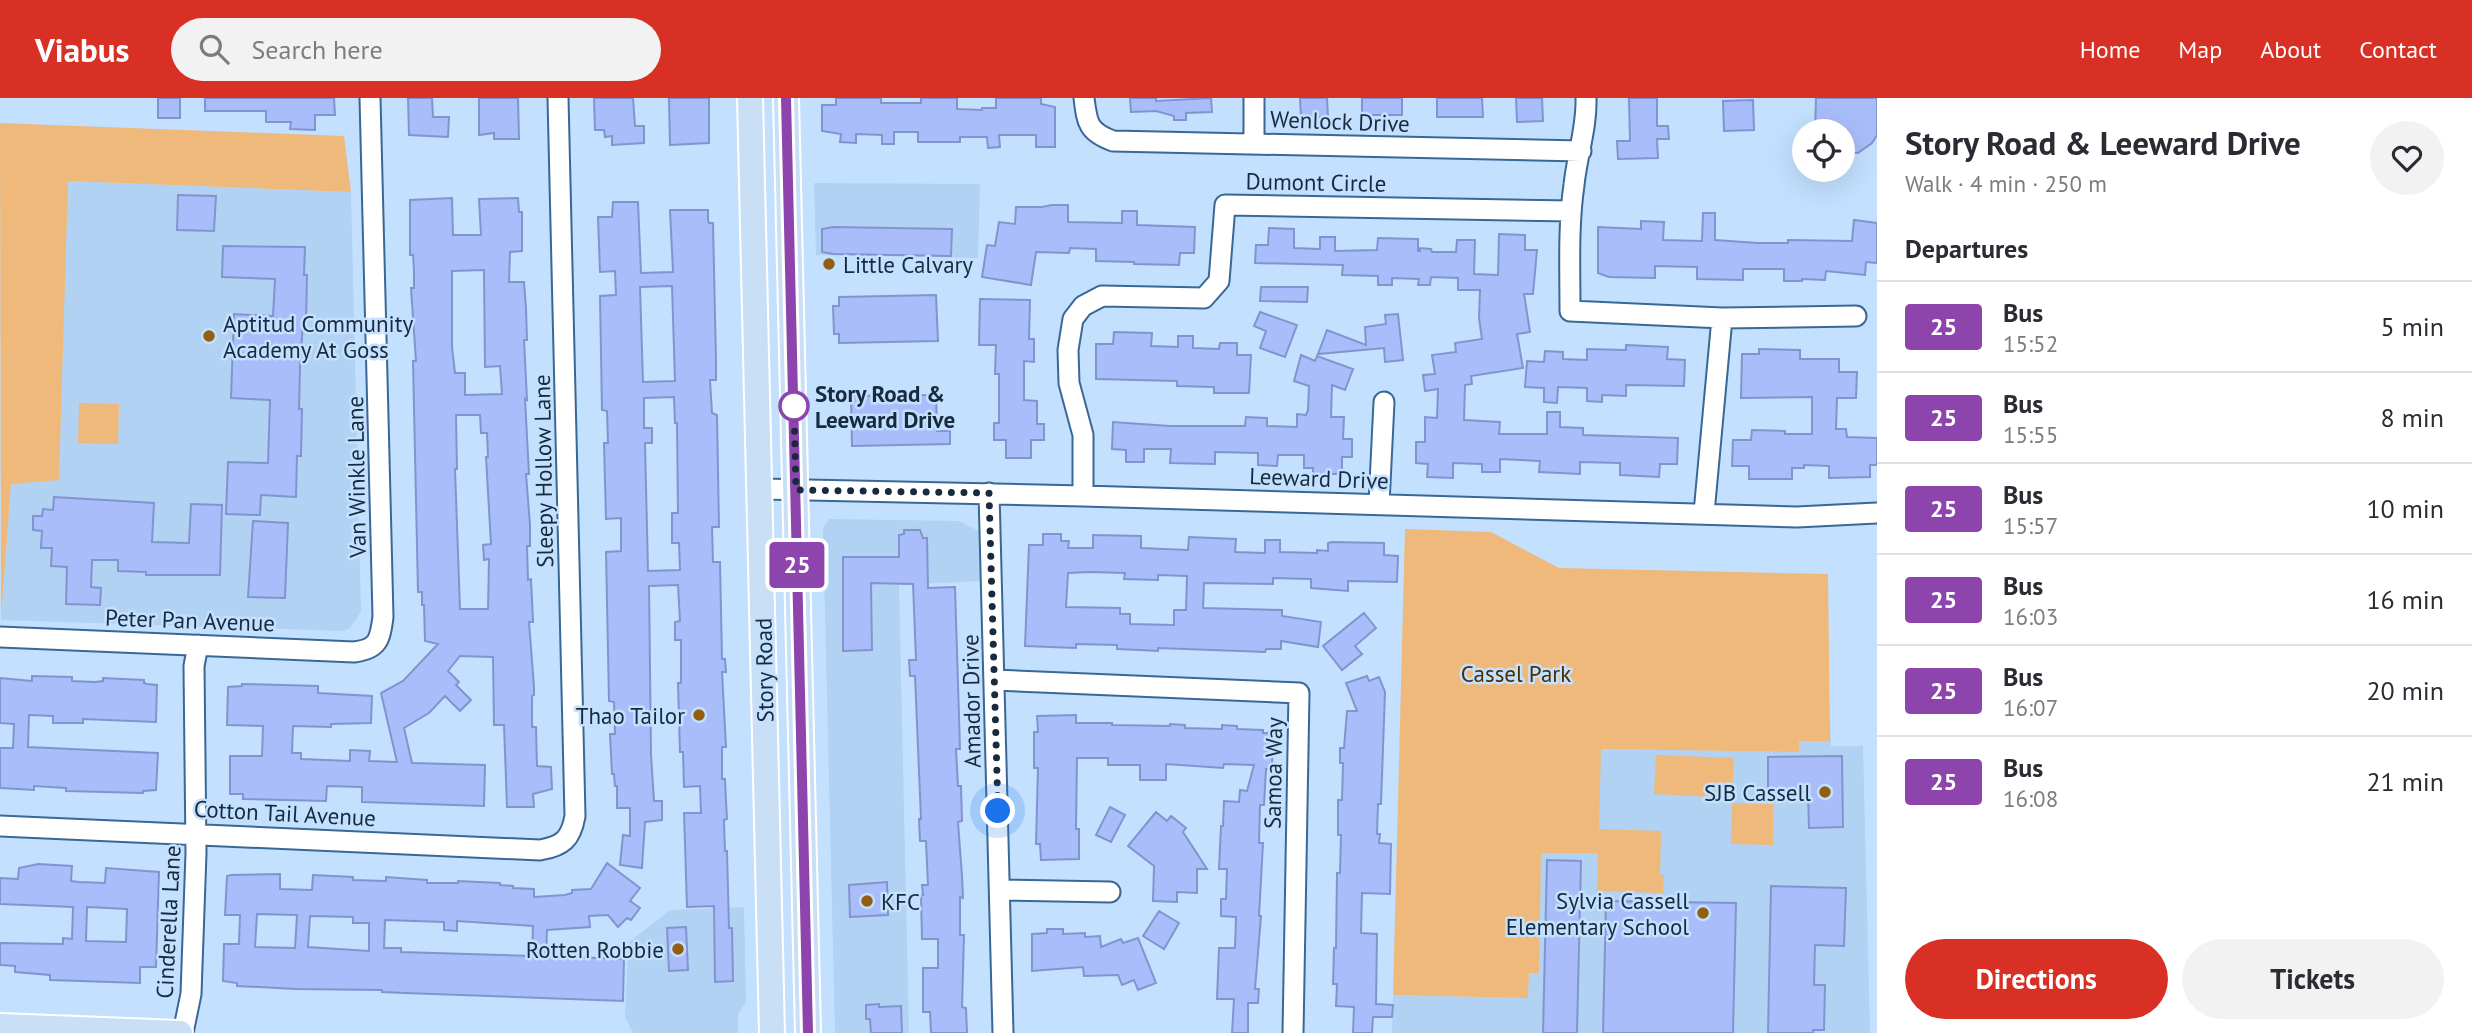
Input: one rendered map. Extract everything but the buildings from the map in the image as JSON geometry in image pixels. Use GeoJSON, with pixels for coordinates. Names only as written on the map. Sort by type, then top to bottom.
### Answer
{"type":"FeatureCollection","features":[{"type":"Feature","properties":{"kind":"main road","name":"Story Road"},"geometry":{"type":"LineString","coordinates":[[750,98],[772,1033]]}},
{"type":"Feature","properties":{"kind":"main road","name":"Story Road"},"geometry":{"type":"LineString","coordinates":[[786,98],[808,1033]]}},
{"type":"Feature","properties":{"kind":"main road"},"geometry":{"type":"LineString","coordinates":[[0,1026],[181,1033]]}},
{"type":"Feature","properties":{"kind":"street","name":"Van Winkle Lane"},"geometry":{"type":"LineString","coordinates":[[370,98],[383,617],[377,643]]}},
{"type":"Feature","properties":{"kind":"street","name":"Sleepy Hollow Lane"},"geometry":{"type":"LineString","coordinates":[[558,98],[575,816],[573,830],[566,841]]}},
{"type":"Feature","properties":{"kind":"street","name":"Wenlock Drive"},"geometry":{"type":"LineString","coordinates":[[1084,98],[1087,123],[1099,136],[1113,141],[1581,152]]}},
{"type":"Feature","properties":{"kind":"street"},"geometry":{"type":"LineString","coordinates":[[1254,98],[1254,143]]}},
{"type":"Feature","properties":{"kind":"street"},"geometry":{"type":"LineString","coordinates":[[1586,98],[1581,152],[1571,211],[1570,311],[1722,318],[1856,316]]}},
{"type":"Feature","properties":{"kind":"street","name":"Dumont Circle"},"geometry":{"type":"LineString","coordinates":[[1083,496],[1083,435],[1069,383],[1068,350],[1073,319],[1083,306],[1102,296],[1204,298],[1219,281],[1225,205],[1571,211]]}},
{"type":"Feature","properties":{"kind":"street"},"geometry":{"type":"LineString","coordinates":[[1704,513],[1722,318]]}},
{"type":"Feature","properties":{"kind":"street"},"geometry":{"type":"LineString","coordinates":[[1379,504],[1384,402]]}},
{"type":"Feature","properties":{"kind":"street","name":"Leeward Drive"},"geometry":{"type":"LineString","coordinates":[[759,489],[989,493],[1797,517],[1877,513]]}},
{"type":"Feature","properties":{"kind":"street","name":"Amador Drive"},"geometry":{"type":"LineString","coordinates":[[989,493],[1003,1033]]}},
{"type":"Feature","properties":{"kind":"street","name":"Peter Pan Avenue"},"geometry":{"type":"LineString","coordinates":[[0,637],[354,652],[367,650],[377,643]]}},
{"type":"Feature","properties":{"kind":"street","name":"Cinderella Lane"},"geometry":{"type":"LineString","coordinates":[[181,1033],[191,993],[197,833],[194,666],[198,645]]}},
{"type":"Feature","properties":{"kind":"street","name":"Samoa Way"},"geometry":{"type":"LineString","coordinates":[[995,680],[1299,693],[1293,1033]]}},
{"type":"Feature","properties":{"kind":"street","name":"Cotton Tail Avenue"},"geometry":{"type":"LineString","coordinates":[[0,826],[540,850],[556,847],[566,841]]}},
{"type":"Feature","properties":{"kind":"street"},"geometry":{"type":"LineString","coordinates":[[1000,890],[1110,892]]}},
{"type":"Feature","properties":{"kind":"shaded area","name":"Aptitud Community Academy At Goss"},"geometry":{"type":"Polygon","coordinates":[[[67,181],[351,192],[361,612],[350,628],[344,631],[1,620],[11,483],[59,479],[67,181]]]}},
{"type":"Feature","properties":{"kind":"shaded area"},"geometry":{"type":"Polygon","coordinates":[[[814,183],[980,184],[978,258],[816,255],[814,183]]]}},
{"type":"Feature","properties":{"kind":"shaded area"},"geometry":{"type":"Polygon","coordinates":[[[829,519],[959,521],[979,531],[981,581],[899,585],[909,1033],[835,1033],[823,528],[829,519]]]}},
{"type":"Feature","properties":{"kind":"shaded area","name":"Sylvia Cassell Elementary School"},"geometry":{"type":"Polygon","coordinates":[[[1799,715],[1830,715],[1831,746],[1863,746],[1870,1033],[1392,1033],[1393,995],[1528,998],[1529,973],[1539,972],[1540,852],[1598,853],[1600,749],[1799,752],[1799,715]]]}},
{"type":"Feature","properties":{"kind":"shaded area"},"geometry":{"type":"Polygon","coordinates":[[[744,907],[746,1002],[738,1014],[738,1033],[633,1033],[625,1017],[628,943],[670,910],[744,907]]]}},
{"type":"Feature","properties":{"kind":"green space"},"geometry":{"type":"Polygon","coordinates":[[[0,123],[344,136],[351,192],[68,181],[59,480],[11,484],[1,620],[0,123]]]}},
{"type":"Feature","properties":{"kind":"green space"},"geometry":{"type":"Polygon","coordinates":[[[79,403],[119,404],[118,444],[78,443],[79,403]]]}},
{"type":"Feature","properties":{"kind":"green space","name":"Cassel Park"},"geometry":{"type":"Polygon","coordinates":[[[1405,529],[1491,532],[1559,568],[1828,574],[1830,741],[1799,741],[1799,752],[1601,749],[1599,829],[1661,831],[1660,875],[1664,875],[1663,893],[1597,891],[1598,853],[1541,853],[1539,973],[1529,973],[1528,998],[1393,995],[1405,529]]]}},
{"type":"Feature","properties":{"kind":"green space"},"geometry":{"type":"Polygon","coordinates":[[[1656,755],[1734,758],[1732,798],[1654,794],[1656,755]]]}},
{"type":"Feature","properties":{"kind":"green space"},"geometry":{"type":"Polygon","coordinates":[[[1732,803],[1773,804],[1773,845],[1731,844],[1732,803]]]}},
{"type":"Feature","properties":{"kind":"bus line","name":"25"},"geometry":{"type":"LineString","coordinates":[[786,98],[808,1033]]}},
{"type":"Feature","properties":{"kind":"place","name":"Little Calvary"},"geometry":{"type":"Point","coordinates":[829,264]}},
{"type":"Feature","properties":{"kind":"place","name":"Aptitud Community Academy At Goss"},"geometry":{"type":"Point","coordinates":[209,336]}},
{"type":"Feature","properties":{"kind":"place","name":"Story Road & Leeward Drive"},"geometry":{"type":"Point","coordinates":[794,406]}},
{"type":"Feature","properties":{"kind":"place","name":"Thao Tailor"},"geometry":{"type":"Point","coordinates":[699,715]}},
{"type":"Feature","properties":{"kind":"place","name":"SJB Cassell"},"geometry":{"type":"Point","coordinates":[1825,792]}},
{"type":"Feature","properties":{"kind":"place","name":"KFC"},"geometry":{"type":"Point","coordinates":[867,901]}},
{"type":"Feature","properties":{"kind":"place","name":"Sylvia Cassell Elementary School"},"geometry":{"type":"Point","coordinates":[1703,913]}},
{"type":"Feature","properties":{"kind":"place","name":"Rotten Robbie"},"geometry":{"type":"Point","coordinates":[678,949]}},
{"type":"Feature","properties":{"kind":"route"},"geometry":{"type":"LineString","coordinates":[[794,406],[796,490],[989,493],[998,811]]}}]}
